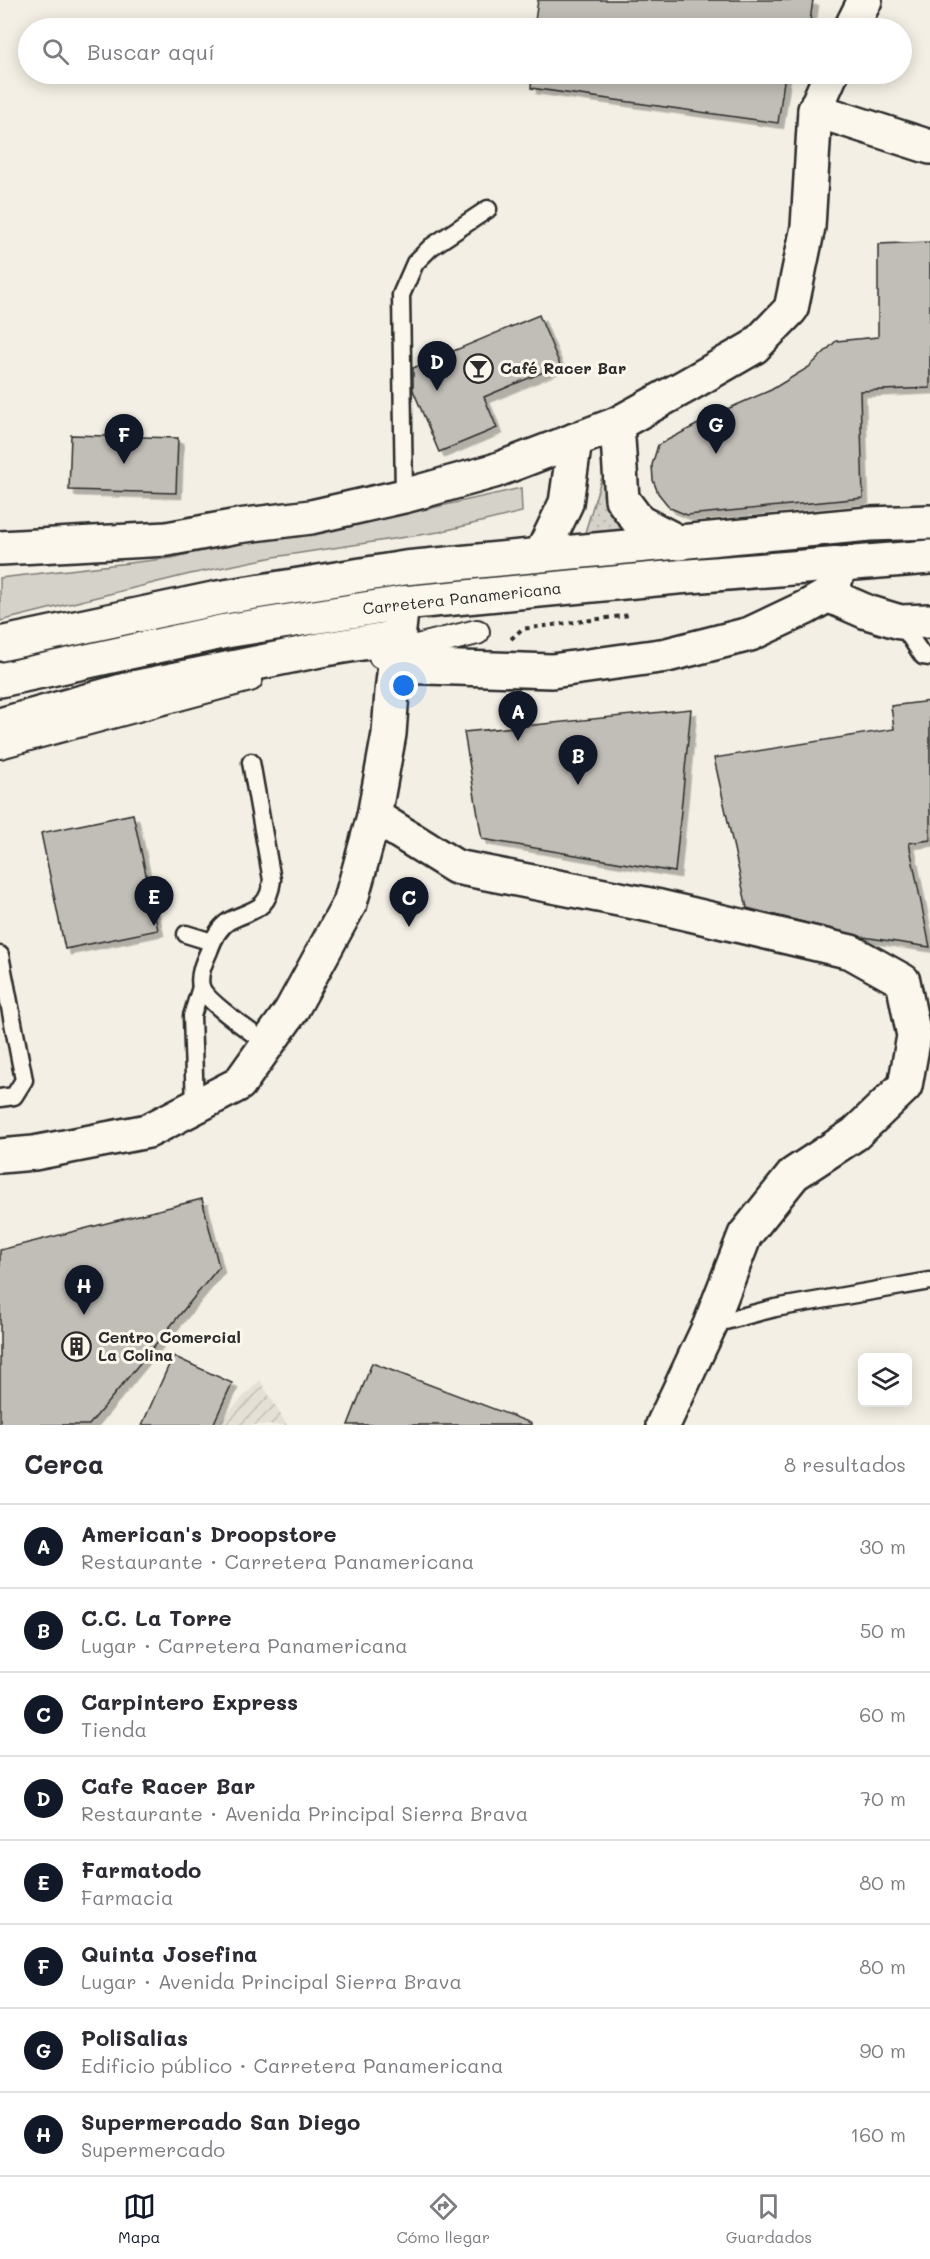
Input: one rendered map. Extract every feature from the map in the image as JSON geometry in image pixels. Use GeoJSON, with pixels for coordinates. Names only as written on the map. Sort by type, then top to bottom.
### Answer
{"type":"FeatureCollection","features":[{"type":"Feature","properties":{"kind":"street"},"geometry":{"type":"LineString","coordinates":[[856,18],[865,0]]}},
{"type":"Feature","properties":{"kind":"street"},"geometry":{"type":"LineString","coordinates":[[0,548],[167,539],[238,526],[311,517],[404,496],[494,471],[617,424],[754,347],[791,309],[808,227],[815,110],[827,84]]}},
{"type":"Feature","properties":{"kind":"street"},"geometry":{"type":"LineString","coordinates":[[815,110],[930,147]]}},
{"type":"Feature","properties":{"kind":"street"},"geometry":{"type":"LineString","coordinates":[[617,424],[622,499],[639,522],[680,543]]}},
{"type":"Feature","properties":{"kind":"street"},"geometry":{"type":"LineString","coordinates":[[542,554],[566,503],[575,440]]}},
{"type":"Feature","properties":{"kind":"street","name":"Carretera Panamericana"},"geometry":{"type":"LineString","coordinates":[[0,644],[242,594],[405,568],[869,524],[930,522]]}},
{"type":"Feature","properties":{"kind":"street","name":"Carretera Panamericana"},"geometry":{"type":"LineString","coordinates":[[0,680],[226,631],[402,603],[930,556]]}},
{"type":"Feature","properties":{"kind":"street"},"geometry":{"type":"LineString","coordinates":[[0,724],[133,688],[325,649],[398,652],[552,671],[667,655],[750,634],[807,607],[828,595],[834,585],[840,564]]}},
{"type":"Feature","properties":{"kind":"street"},"geometry":{"type":"LineString","coordinates":[[828,595],[867,612],[915,622]]}},
{"type":"Feature","properties":{"kind":"street"},"geometry":{"type":"LineString","coordinates":[[0,1156],[34,1153],[148,1131],[239,1084],[291,1011],[351,903],[374,816],[389,734],[402,603]]}},
{"type":"Feature","properties":{"kind":"street"},"geometry":{"type":"LineString","coordinates":[[0,746],[254,678],[398,652],[477,632]]}},
{"type":"Feature","properties":{"kind":"street"},"geometry":{"type":"LineString","coordinates":[[374,816],[456,867],[660,907],[851,952],[903,981],[914,1036],[906,1086],[855,1134],[794,1174],[745,1235],[710,1325],[663,1425]]}},
{"type":"Feature","properties":{"kind":"lane"},"geometry":{"type":"LineString","coordinates":[[404,496],[401,295],[415,262],[431,247],[488,209]]}},
{"type":"Feature","properties":{"kind":"lane"},"geometry":{"type":"LineString","coordinates":[[915,622],[923,656],[930,657]]}},
{"type":"Feature","properties":{"kind":"lane"},"geometry":{"type":"LineString","coordinates":[[195,1106],[192,1016],[201,987],[202,967],[212,942],[221,928],[230,921],[257,909],[267,898],[271,889],[272,880],[251,762]]}},
{"type":"Feature","properties":{"kind":"lane"},"geometry":{"type":"LineString","coordinates":[[186,934],[212,942]]}},
{"type":"Feature","properties":{"kind":"lane"},"geometry":{"type":"LineString","coordinates":[[0,955],[5,999],[24,1080],[14,1096],[0,1098]]}},
{"type":"Feature","properties":{"kind":"lane"},"geometry":{"type":"LineString","coordinates":[[201,987],[212,1001],[267,1044]]}},
{"type":"Feature","properties":{"kind":"lane"},"geometry":{"type":"LineString","coordinates":[[710,1325],[775,1308],[930,1281]]}},
{"type":"Feature","properties":{"kind":"shaded area"},"geometry":{"type":"Polygon","coordinates":[[[601,480],[629,535],[583,539],[601,480]]]}},
{"type":"Feature","properties":{"kind":"shaded area"},"geometry":{"type":"Polygon","coordinates":[[[521,488],[522,512],[439,532],[274,557],[190,574],[0,621],[0,578],[172,558],[238,542],[405,514],[521,488]]]}},
{"type":"Feature","properties":{"kind":"shaded area"},"geometry":{"type":"Polygon","coordinates":[[[260,1380],[287,1425],[216,1425],[260,1380]]]}},
{"type":"Feature","properties":{"kind":"building"},"geometry":{"type":"Polygon","coordinates":[[[538,0],[813,0],[810,18],[535,18],[538,0]]]}},
{"type":"Feature","properties":{"kind":"building"},"geometry":{"type":"Polygon","coordinates":[[[531,84],[784,84],[778,123],[531,88],[531,84]]]}},
{"type":"Feature","properties":{"kind":"building"},"geometry":{"type":"Polygon","coordinates":[[[930,242],[930,388],[860,391],[863,498],[687,515],[670,508],[658,493],[653,480],[652,465],[658,445],[725,410],[771,390],[809,367],[836,341],[878,337],[878,244],[930,242]]]}},
{"type":"Feature","properties":{"kind":"building"},"geometry":{"type":"Polygon","coordinates":[[[539,315],[560,365],[484,397],[497,428],[439,452],[413,390],[413,368],[539,315]]]}},
{"type":"Feature","properties":{"kind":"building"},"geometry":{"type":"Polygon","coordinates":[[[71,435],[178,438],[176,493],[69,490],[71,435]]]}},
{"type":"Feature","properties":{"kind":"building"},"geometry":{"type":"Polygon","coordinates":[[[930,701],[930,840],[909,843],[930,947],[863,937],[747,908],[714,758],[894,729],[891,706],[930,701]]]}},
{"type":"Feature","properties":{"kind":"building"},"geometry":{"type":"Polygon","coordinates":[[[691,709],[675,872],[482,839],[464,732],[691,709]]]}},
{"type":"Feature","properties":{"kind":"building"},"geometry":{"type":"Polygon","coordinates":[[[133,814],[158,930],[65,949],[41,833],[133,814]]]}},
{"type":"Feature","properties":{"kind":"building","name":"Centro Comercial La Colina"},"geometry":{"type":"Polygon","coordinates":[[[202,1199],[219,1267],[89,1425],[0,1425],[0,1250],[202,1199]]]}},
{"type":"Feature","properties":{"kind":"building"},"geometry":{"type":"Polygon","coordinates":[[[173,1356],[232,1383],[213,1425],[142,1425],[173,1356]]]}},
{"type":"Feature","properties":{"kind":"building"},"geometry":{"type":"Polygon","coordinates":[[[372,1363],[531,1423],[531,1425],[348,1425],[372,1363]]]}},
{"type":"Feature","properties":{"kind":"place","name":"Café Racer Bar"},"geometry":{"type":"Point","coordinates":[479,368]}},
{"type":"Feature","properties":{"kind":"place","name":"Cafe Racer Bar"},"geometry":{"type":"Point","coordinates":[437,391]}},
{"type":"Feature","properties":{"kind":"place","name":"PoliSalias"},"geometry":{"type":"Point","coordinates":[716,454]}},
{"type":"Feature","properties":{"kind":"place","name":"Quinta Josefina"},"geometry":{"type":"Point","coordinates":[124,464]}},
{"type":"Feature","properties":{"kind":"place","name":"American's Droopstore"},"geometry":{"type":"Point","coordinates":[518,741]}},
{"type":"Feature","properties":{"kind":"place","name":"C.C. La Torre"},"geometry":{"type":"Point","coordinates":[578,785]}},
{"type":"Feature","properties":{"kind":"place","name":"Farmatodo"},"geometry":{"type":"Point","coordinates":[154,926]}},
{"type":"Feature","properties":{"kind":"place","name":"Carpintero Express"},"geometry":{"type":"Point","coordinates":[409,927]}},
{"type":"Feature","properties":{"kind":"place","name":"Supermercado San Diego"},"geometry":{"type":"Point","coordinates":[84,1315]}},
{"type":"Feature","properties":{"kind":"place","name":"Centro Comercial La Colina"},"geometry":{"type":"Point","coordinates":[77,1346]}}]}
